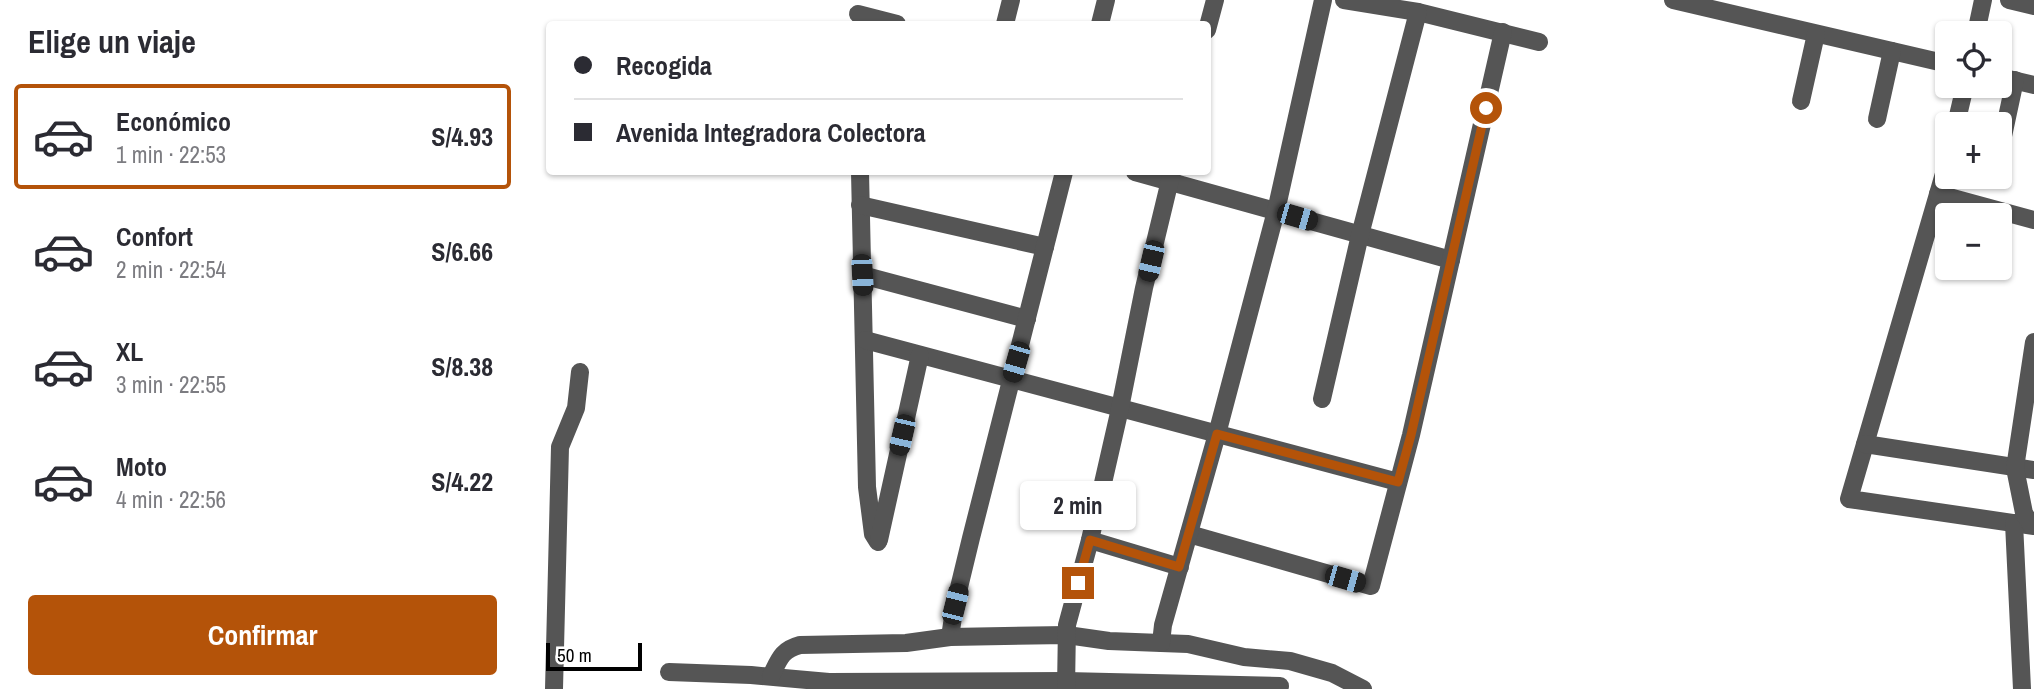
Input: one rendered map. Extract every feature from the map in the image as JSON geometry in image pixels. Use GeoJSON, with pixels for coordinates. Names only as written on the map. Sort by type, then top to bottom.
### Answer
{"type":"FeatureCollection","features":[{"type":"Feature","properties":{"kind":"street"},"geometry":{"type":"LineString","coordinates":[[1006,21],[1011,0]]}},
{"type":"Feature","properties":{"kind":"street"},"geometry":{"type":"LineString","coordinates":[[1101,21],[1106,0]]}},
{"type":"Feature","properties":{"kind":"street"},"geometry":{"type":"LineString","coordinates":[[1209,21],[1215,0]]}},
{"type":"Feature","properties":{"kind":"street"},"geometry":{"type":"LineString","coordinates":[[1161,643],[1163,625],[1276,211],[1323,0]]}},
{"type":"Feature","properties":{"kind":"street"},"geometry":{"type":"LineString","coordinates":[[1344,0],[1418,12],[1539,42]]}},
{"type":"Feature","properties":{"kind":"street"},"geometry":{"type":"LineString","coordinates":[[1673,0],[1935,61]]}},
{"type":"Feature","properties":{"kind":"street"},"geometry":{"type":"LineString","coordinates":[[1979,21],[1983,0]]}},
{"type":"Feature","properties":{"kind":"street"},"geometry":{"type":"LineString","coordinates":[[2009,0],[2034,6]]}},
{"type":"Feature","properties":{"kind":"street"},"geometry":{"type":"LineString","coordinates":[[1322,399],[1360,235],[1418,12]]}},
{"type":"Feature","properties":{"kind":"street"},"geometry":{"type":"LineString","coordinates":[[858,13],[886,21]]}},
{"type":"Feature","properties":{"kind":"street"},"geometry":{"type":"LineString","coordinates":[[1188,534],[1371,586],[1411,435],[1503,32]]}},
{"type":"Feature","properties":{"kind":"street"},"geometry":{"type":"LineString","coordinates":[[1801,101],[1816,34]]}},
{"type":"Feature","properties":{"kind":"street"},"geometry":{"type":"LineString","coordinates":[[1877,119],[1892,51]]}},
{"type":"Feature","properties":{"kind":"street"},"geometry":{"type":"LineString","coordinates":[[2012,79],[2034,85]]}},
{"type":"Feature","properties":{"kind":"street"},"geometry":{"type":"LineString","coordinates":[[860,175],[867,487],[873,534],[878,544],[920,355]]}},
{"type":"Feature","properties":{"kind":"street"},"geometry":{"type":"LineString","coordinates":[[950,636],[955,604],[1062,175]]}},
{"type":"Feature","properties":{"kind":"street"},"geometry":{"type":"LineString","coordinates":[[1066,685],[1067,625],[1090,540],[1171,176],[1276,211],[1451,260]]}},
{"type":"Feature","properties":{"kind":"street"},"geometry":{"type":"LineString","coordinates":[[1939,189],[1849,499],[2026,525]]}},
{"type":"Feature","properties":{"kind":"street"},"geometry":{"type":"LineString","coordinates":[[1938,194],[2034,220]]}},
{"type":"Feature","properties":{"kind":"street"},"geometry":{"type":"LineString","coordinates":[[860,205],[1045,247]]}},
{"type":"Feature","properties":{"kind":"street"},"geometry":{"type":"LineString","coordinates":[[862,275],[1027,319]]}},
{"type":"Feature","properties":{"kind":"street"},"geometry":{"type":"LineString","coordinates":[[865,340],[1398,482]]}},
{"type":"Feature","properties":{"kind":"street"},"geometry":{"type":"LineString","coordinates":[[2022,689],[2026,525],[2015,468],[2034,342]]}},
{"type":"Feature","properties":{"kind":"street"},"geometry":{"type":"LineString","coordinates":[[554,689],[560,447],[576,408],[580,372]]}},
{"type":"Feature","properties":{"kind":"street"},"geometry":{"type":"LineString","coordinates":[[1865,444],[2034,470]]}},
{"type":"Feature","properties":{"kind":"street"},"geometry":{"type":"LineString","coordinates":[[1090,540],[1179,567]]}},
{"type":"Feature","properties":{"kind":"street"},"geometry":{"type":"LineString","coordinates":[[771,676],[783,653],[800,645],[906,643],[950,636],[1067,635],[1109,641],[1188,644],[1244,657],[1290,662],[1332,673],[1363,689]]}},
{"type":"Feature","properties":{"kind":"street"},"geometry":{"type":"LineString","coordinates":[[669,672],[829,681],[1280,686]]}},
{"type":"Feature","properties":{"kind":"route"},"geometry":{"type":"LineString","coordinates":[[1078,583],[1090,540],[1179,567],[1217,434],[1398,482],[1486,108]]}}]}
